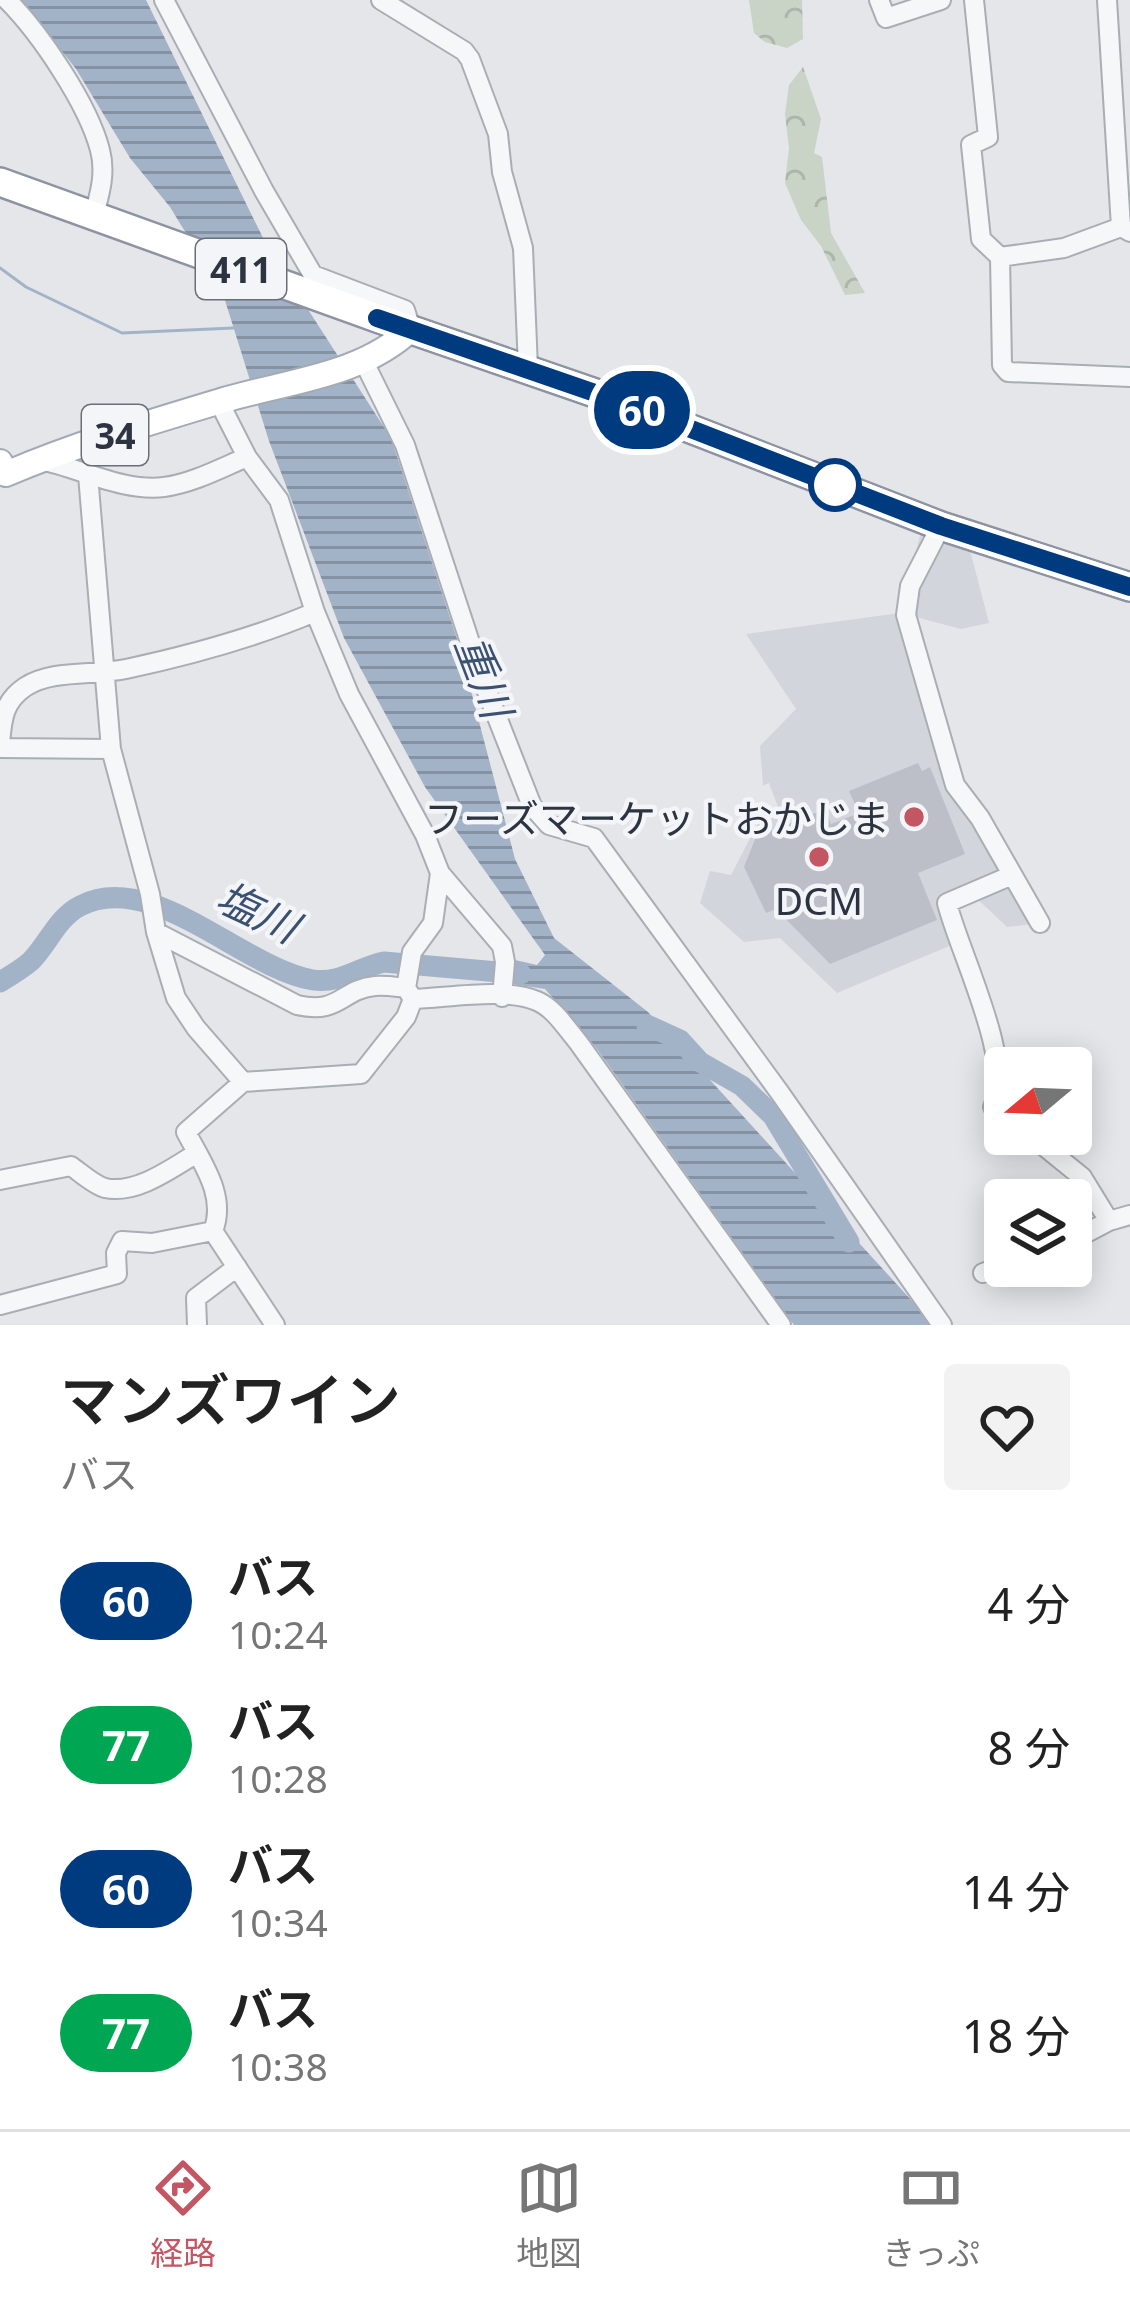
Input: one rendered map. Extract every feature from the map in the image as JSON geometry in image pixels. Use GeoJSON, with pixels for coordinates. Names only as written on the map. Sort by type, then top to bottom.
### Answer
{"type":"FeatureCollection","features":[{"type":"Feature","properties":{"kind":"highway","name":"411"},"geometry":{"type":"LineString","coordinates":[[0,182],[528,368],[941,526],[1130,587]]}},
{"type":"Feature","properties":{"kind":"main road","name":"34"},"geometry":{"type":"LineString","coordinates":[[2,470],[364,362],[412,329]]}},
{"type":"Feature","properties":{"kind":"street"},"geometry":{"type":"LineString","coordinates":[[7,0],[85,112],[101,153],[99,217]]}},
{"type":"Feature","properties":{"kind":"street"},"geometry":{"type":"LineString","coordinates":[[164,0],[313,275],[405,310],[412,329]]}},
{"type":"Feature","properties":{"kind":"street"},"geometry":{"type":"LineString","coordinates":[[381,0],[470,59],[498,134],[502,172],[523,248],[528,368]]}},
{"type":"Feature","properties":{"kind":"street"},"geometry":{"type":"LineString","coordinates":[[879,0],[886,18],[941,0]]}},
{"type":"Feature","properties":{"kind":"street"},"geometry":{"type":"LineString","coordinates":[[974,0],[988,137],[971,145],[982,239],[1000,257],[1002,365],[1008,372],[1130,377]]}},
{"type":"Feature","properties":{"kind":"street"},"geometry":{"type":"LineString","coordinates":[[1000,257],[1064,248],[1125,230],[1107,0]]}},
{"type":"Feature","properties":{"kind":"street"},"geometry":{"type":"LineString","coordinates":[[364,362],[411,460],[482,679],[532,806],[549,825],[594,838],[943,1325]]}},
{"type":"Feature","properties":{"kind":"street"},"geometry":{"type":"LineString","coordinates":[[223,401],[248,457],[278,500],[349,694],[440,872],[502,946],[506,962],[502,997]]}},
{"type":"Feature","properties":{"kind":"street"},"geometry":{"type":"LineString","coordinates":[[39,460],[88,475],[164,487],[248,457]]}},
{"type":"Feature","properties":{"kind":"street"},"geometry":{"type":"LineString","coordinates":[[88,475],[111,749],[156,932],[176,998],[243,1082]]}},
{"type":"Feature","properties":{"kind":"street"},"geometry":{"type":"LineString","coordinates":[[941,526],[910,586],[906,615],[955,785],[980,818],[1040,922]]}},
{"type":"Feature","properties":{"kind":"street"},"geometry":{"type":"LineString","coordinates":[[111,749],[0,746],[1,711],[22,688],[45,678],[106,672],[221,646],[315,611]]}},
{"type":"Feature","properties":{"kind":"street"},"geometry":{"type":"LineString","coordinates":[[213,1231],[219,1215],[212,1181],[186,1132],[243,1082],[361,1074],[406,1017],[412,952],[433,923],[440,872]]}},
{"type":"Feature","properties":{"kind":"street"},"geometry":{"type":"LineString","coordinates":[[993,1047],[947,903],[1010,876]]}},
{"type":"Feature","properties":{"kind":"street"},"geometry":{"type":"LineString","coordinates":[[156,932],[297,1005],[315,1009],[336,1005],[369,987],[410,994],[458,992],[534,1000],[578,1042],[781,1325]]}},
{"type":"Feature","properties":{"kind":"street"},"geometry":{"type":"LineString","coordinates":[[0,1180],[71,1166],[103,1188],[125,1187],[157,1177],[197,1153]]}},
{"type":"Feature","properties":{"kind":"street"},"geometry":{"type":"LineString","coordinates":[[1054,1155],[1082,1177],[1108,1221]]}},
{"type":"Feature","properties":{"kind":"street"},"geometry":{"type":"LineString","coordinates":[[1092,1233],[1108,1221],[1130,1215]]}},
{"type":"Feature","properties":{"kind":"street"},"geometry":{"type":"LineString","coordinates":[[213,1231],[275,1325]]}},
{"type":"Feature","properties":{"kind":"street"},"geometry":{"type":"LineString","coordinates":[[0,1305],[117,1274],[116,1253],[122,1241],[152,1243],[213,1231]]}},
{"type":"Feature","properties":{"kind":"street"},"geometry":{"type":"LineString","coordinates":[[197,1325],[196,1298],[237,1267]]}},
{"type":"Feature","properties":{"kind":"shaded area"},"geometry":{"type":"Polygon","coordinates":[[[924,520],[966,535],[989,623],[961,629],[908,615],[955,785],[1040,923],[1007,927],[971,893],[947,904],[954,944],[837,993],[780,938],[744,942],[700,903],[710,871],[731,875],[757,825],[778,807],[769,783],[763,786],[760,746],[796,709],[746,634],[900,613],[924,520]]]}},
{"type":"Feature","properties":{"kind":"green space"},"geometry":{"type":"Polygon","coordinates":[[[749,0],[802,0],[803,39],[787,48],[765,42],[754,33],[749,0]]]}},
{"type":"Feature","properties":{"kind":"green space"},"geometry":{"type":"Polygon","coordinates":[[[803,67],[821,119],[814,153],[822,157],[831,233],[865,293],[845,295],[785,183],[789,85],[803,67]]]}},
{"type":"Feature","properties":{"kind":"water"},"geometry":{"type":"Polygon","coordinates":[[[21,0],[146,0],[267,246],[391,438],[459,645],[515,859],[554,938],[648,1012],[934,1325],[794,1325],[597,1049],[545,989],[512,984],[515,960],[537,965],[545,955],[425,787],[344,638],[269,441],[223,294],[76,69],[21,0]]]}},
{"type":"Feature","properties":{"kind":"building"},"geometry":{"type":"Polygon","coordinates":[[[918,763],[922,771],[930,767],[965,854],[918,873],[937,920],[830,964],[776,909],[766,913],[744,867],[756,837],[825,809],[831,824],[859,813],[849,791],[918,763]]]}},
{"type":"Feature","properties":{"kind":"waterway"},"geometry":{"type":"LineString","coordinates":[[0,268],[26,287],[122,333],[233,328]]}},
{"type":"Feature","properties":{"kind":"waterway","name":"塩川"},"geometry":{"type":"LineString","coordinates":[[0,982],[31,961],[72,911],[108,898],[137,900],[167,910],[286,972],[313,980],[341,977],[384,962],[521,974]]}},
{"type":"Feature","properties":{"kind":"waterway","name":"重川"},"geometry":{"type":"LineString","coordinates":[[647,1025],[680,1040],[700,1062],[742,1086],[773,1116],[849,1242]]}},
{"type":"Feature","properties":{"kind":"bus line","name":"60"},"geometry":{"type":"LineString","coordinates":[[377,318],[624,403],[941,526],[1130,587]]}},
{"type":"Feature","properties":{"kind":"place","name":"フーズマーケットおかじま"},"geometry":{"type":"Point","coordinates":[914,817]}},
{"type":"Feature","properties":{"kind":"place","name":"DCM"},"geometry":{"type":"Point","coordinates":[819,857]}}]}
